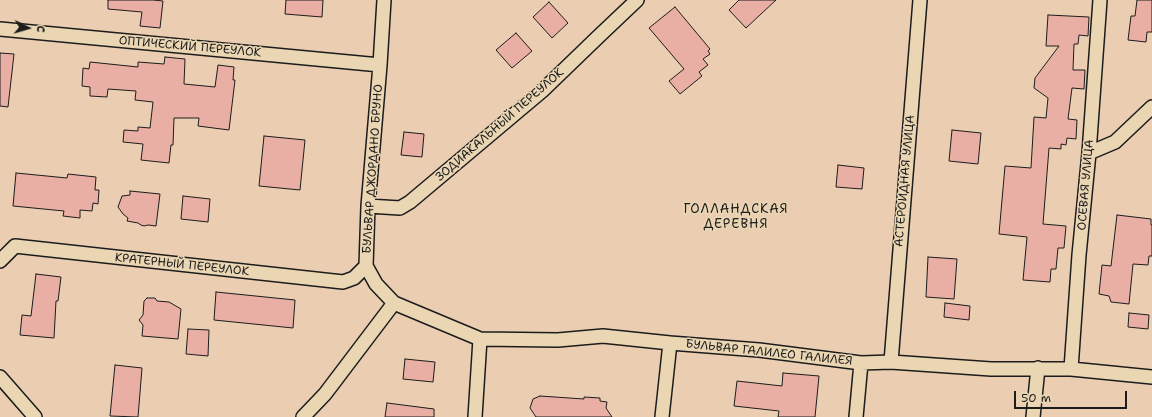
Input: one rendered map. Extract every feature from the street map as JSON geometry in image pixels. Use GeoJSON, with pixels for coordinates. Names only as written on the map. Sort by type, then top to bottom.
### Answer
{"type":"FeatureCollection","features":[{"type":"Feature","properties":{"kind":"street","name":"БУЛЬВАР ДЖОРДАНО БРУНО"},"geometry":{"type":"LineString","coordinates":[[384,0],[368,206],[366,266],[376,284],[394,303]]}},
{"type":"Feature","properties":{"kind":"street","name":"ЗОДИАКАЛЬНЫЙ ПЕРЕУЛОК"},"geometry":{"type":"LineString","coordinates":[[368,206],[400,208],[410,202],[542,91],[637,0]]}},
{"type":"Feature","properties":{"kind":"street","name":"АСТЕРОИДНАЯ УЛИЦА"},"geometry":{"type":"LineString","coordinates":[[891,362],[920,0]]}},
{"type":"Feature","properties":{"kind":"street","name":"ОСЕВАЯ УЛИЦА"},"geometry":{"type":"LineString","coordinates":[[1071,369],[1100,0]]}},
{"type":"Feature","properties":{"kind":"street","name":"ОПТИЧЕСКИЙ ПЕРЕУЛОК"},"geometry":{"type":"LineString","coordinates":[[0,29],[380,65]]}},
{"type":"Feature","properties":{"kind":"street"},"geometry":{"type":"LineString","coordinates":[[1089,153],[1115,142],[1152,107]]}},
{"type":"Feature","properties":{"kind":"street","name":"КРАТЕРНЫЙ ПЕРЕУЛОК"},"geometry":{"type":"LineString","coordinates":[[0,261],[15,246],[343,282],[354,278],[366,266]]}},
{"type":"Feature","properties":{"kind":"street","name":"БУЛЬВАР ГАЛИЛЕО ГАЛИЛЕЯ"},"geometry":{"type":"LineString","coordinates":[[394,303],[480,339],[558,340],[603,336],[759,350],[861,363],[891,362],[991,369],[1071,369],[1152,377]]}},
{"type":"Feature","properties":{"kind":"street"},"geometry":{"type":"LineString","coordinates":[[303,417],[325,394],[394,303]]}},
{"type":"Feature","properties":{"kind":"street"},"geometry":{"type":"LineString","coordinates":[[475,417],[480,339]]}},
{"type":"Feature","properties":{"kind":"street"},"geometry":{"type":"LineString","coordinates":[[662,417],[670,343]]}},
{"type":"Feature","properties":{"kind":"street"},"geometry":{"type":"LineString","coordinates":[[856,417],[861,363]]}},
{"type":"Feature","properties":{"kind":"street"},"geometry":{"type":"LineString","coordinates":[[1034,417],[1038,368]]}},
{"type":"Feature","properties":{"kind":"street"},"geometry":{"type":"LineString","coordinates":[[0,377],[35,417]]}},
{"type":"Feature","properties":{"kind":"building"},"geometry":{"type":"Polygon","coordinates":[[[108,0],[163,1],[160,28],[140,26],[142,12],[108,9],[108,0]]]}},
{"type":"Feature","properties":{"kind":"building"},"geometry":{"type":"Polygon","coordinates":[[[286,0],[323,0],[322,17],[285,14],[286,0]]]}},
{"type":"Feature","properties":{"kind":"building"},"geometry":{"type":"Polygon","coordinates":[[[739,0],[776,0],[746,28],[729,10],[739,0]]]}},
{"type":"Feature","properties":{"kind":"building"},"geometry":{"type":"Polygon","coordinates":[[[1137,0],[1152,0],[1152,32],[1147,32],[1146,42],[1128,40],[1131,16],[1135,16],[1137,0]]]}},
{"type":"Feature","properties":{"kind":"building"},"geometry":{"type":"Polygon","coordinates":[[[549,2],[568,23],[552,38],[533,17],[549,2]]]}},
{"type":"Feature","properties":{"kind":"building"},"geometry":{"type":"Polygon","coordinates":[[[675,7],[710,49],[708,51],[710,54],[703,59],[708,65],[699,72],[702,76],[680,94],[669,81],[684,69],[649,28],[675,7]]]}},
{"type":"Feature","properties":{"kind":"building"},"geometry":{"type":"Polygon","coordinates":[[[1048,15],[1089,17],[1088,36],[1079,35],[1078,44],[1074,44],[1073,70],[1085,70],[1084,89],[1072,88],[1068,119],[1077,120],[1076,139],[1067,138],[1066,145],[1061,144],[1061,149],[1049,148],[1043,224],[1066,226],[1064,248],[1058,248],[1056,269],[1051,269],[1050,282],[1023,280],[1027,237],[999,234],[1005,166],[1031,168],[1034,117],[1046,118],[1048,98],[1034,88],[1035,78],[1059,46],[1046,46],[1048,15]]]}},
{"type":"Feature","properties":{"kind":"building"},"geometry":{"type":"Polygon","coordinates":[[[516,33],[532,51],[512,68],[496,50],[516,33]]]}},
{"type":"Feature","properties":{"kind":"building"},"geometry":{"type":"Polygon","coordinates":[[[0,53],[14,54],[8,107],[0,106],[0,53]]]}},
{"type":"Feature","properties":{"kind":"building"},"geometry":{"type":"Polygon","coordinates":[[[165,57],[185,59],[184,84],[215,87],[218,65],[234,67],[233,80],[235,80],[229,130],[198,126],[199,118],[174,118],[173,145],[171,145],[169,163],[141,160],[143,144],[123,142],[124,130],[138,131],[138,127],[150,128],[153,102],[135,100],[136,91],[108,89],[107,97],[90,96],[90,87],[82,86],[83,68],[89,69],[90,62],[138,67],[138,62],[164,64],[165,57]]]}},
{"type":"Feature","properties":{"kind":"building"},"geometry":{"type":"Polygon","coordinates":[[[952,130],[981,133],[978,164],[949,161],[952,130]]]}},
{"type":"Feature","properties":{"kind":"building"},"geometry":{"type":"Polygon","coordinates":[[[404,132],[424,134],[422,157],[401,155],[404,132]]]}},
{"type":"Feature","properties":{"kind":"building"},"geometry":{"type":"Polygon","coordinates":[[[264,136],[305,140],[300,190],[259,186],[264,136]]]}},
{"type":"Feature","properties":{"kind":"building"},"geometry":{"type":"Polygon","coordinates":[[[838,165],[864,168],[862,189],[836,187],[838,165]]]}},
{"type":"Feature","properties":{"kind":"building"},"geometry":{"type":"Polygon","coordinates":[[[16,173],[67,178],[68,174],[96,177],[95,190],[99,190],[98,204],[93,203],[92,211],[80,210],[80,218],[63,216],[64,211],[13,206],[16,173]]]}},
{"type":"Feature","properties":{"kind":"building"},"geometry":{"type":"Polygon","coordinates":[[[130,191],[160,194],[156,226],[144,226],[127,221],[128,218],[118,207],[122,196],[130,195],[130,191]]]}},
{"type":"Feature","properties":{"kind":"building"},"geometry":{"type":"Polygon","coordinates":[[[183,196],[210,199],[208,222],[181,219],[183,196]]]}},
{"type":"Feature","properties":{"kind":"building"},"geometry":{"type":"Polygon","coordinates":[[[1117,215],[1151,219],[1152,225],[1152,256],[1149,256],[1148,265],[1133,264],[1129,304],[1111,302],[1109,296],[1099,294],[1102,265],[1111,266],[1117,215]]]}},
{"type":"Feature","properties":{"kind":"building"},"geometry":{"type":"Polygon","coordinates":[[[928,257],[957,259],[954,299],[926,297],[928,257]]]}},
{"type":"Feature","properties":{"kind":"building"},"geometry":{"type":"Polygon","coordinates":[[[36,274],[61,277],[58,301],[56,301],[54,338],[20,335],[22,315],[31,316],[36,274]]]}},
{"type":"Feature","properties":{"kind":"building"},"geometry":{"type":"Polygon","coordinates":[[[216,292],[295,300],[293,328],[214,320],[216,292]]]}},
{"type":"Feature","properties":{"kind":"building"},"geometry":{"type":"Polygon","coordinates":[[[147,298],[155,298],[157,301],[169,302],[181,309],[178,339],[142,336],[143,325],[139,320],[143,315],[144,301],[147,298]]]}},
{"type":"Feature","properties":{"kind":"building"},"geometry":{"type":"Polygon","coordinates":[[[945,303],[970,306],[969,320],[944,317],[945,303]]]}},
{"type":"Feature","properties":{"kind":"building"},"geometry":{"type":"Polygon","coordinates":[[[1129,313],[1149,315],[1148,329],[1128,327],[1129,313]]]}},
{"type":"Feature","properties":{"kind":"building"},"geometry":{"type":"Polygon","coordinates":[[[188,329],[209,330],[208,356],[186,354],[188,329]]]}},
{"type":"Feature","properties":{"kind":"building"},"geometry":{"type":"Polygon","coordinates":[[[405,359],[435,362],[433,382],[403,379],[405,359]]]}},
{"type":"Feature","properties":{"kind":"building"},"geometry":{"type":"Polygon","coordinates":[[[115,365],[142,368],[138,417],[110,416],[115,365]]]}},
{"type":"Feature","properties":{"kind":"building"},"geometry":{"type":"Polygon","coordinates":[[[783,373],[819,376],[815,417],[778,417],[779,411],[734,406],[737,381],[782,386],[783,373]]]}},
{"type":"Feature","properties":{"kind":"building"},"geometry":{"type":"Polygon","coordinates":[[[540,396],[584,399],[584,397],[600,398],[600,401],[607,402],[606,408],[612,417],[536,417],[530,408],[533,399],[540,396]]]}},
{"type":"Feature","properties":{"kind":"building"},"geometry":{"type":"Polygon","coordinates":[[[387,403],[434,409],[434,417],[385,417],[387,403]]]}},
{"type":"Feature","properties":{"kind":"district","name":"ГОЛЛАНДСКАЯ ДЕРЕВНЯ"},"geometry":{"type":"Point","coordinates":[736,218]}}]}
